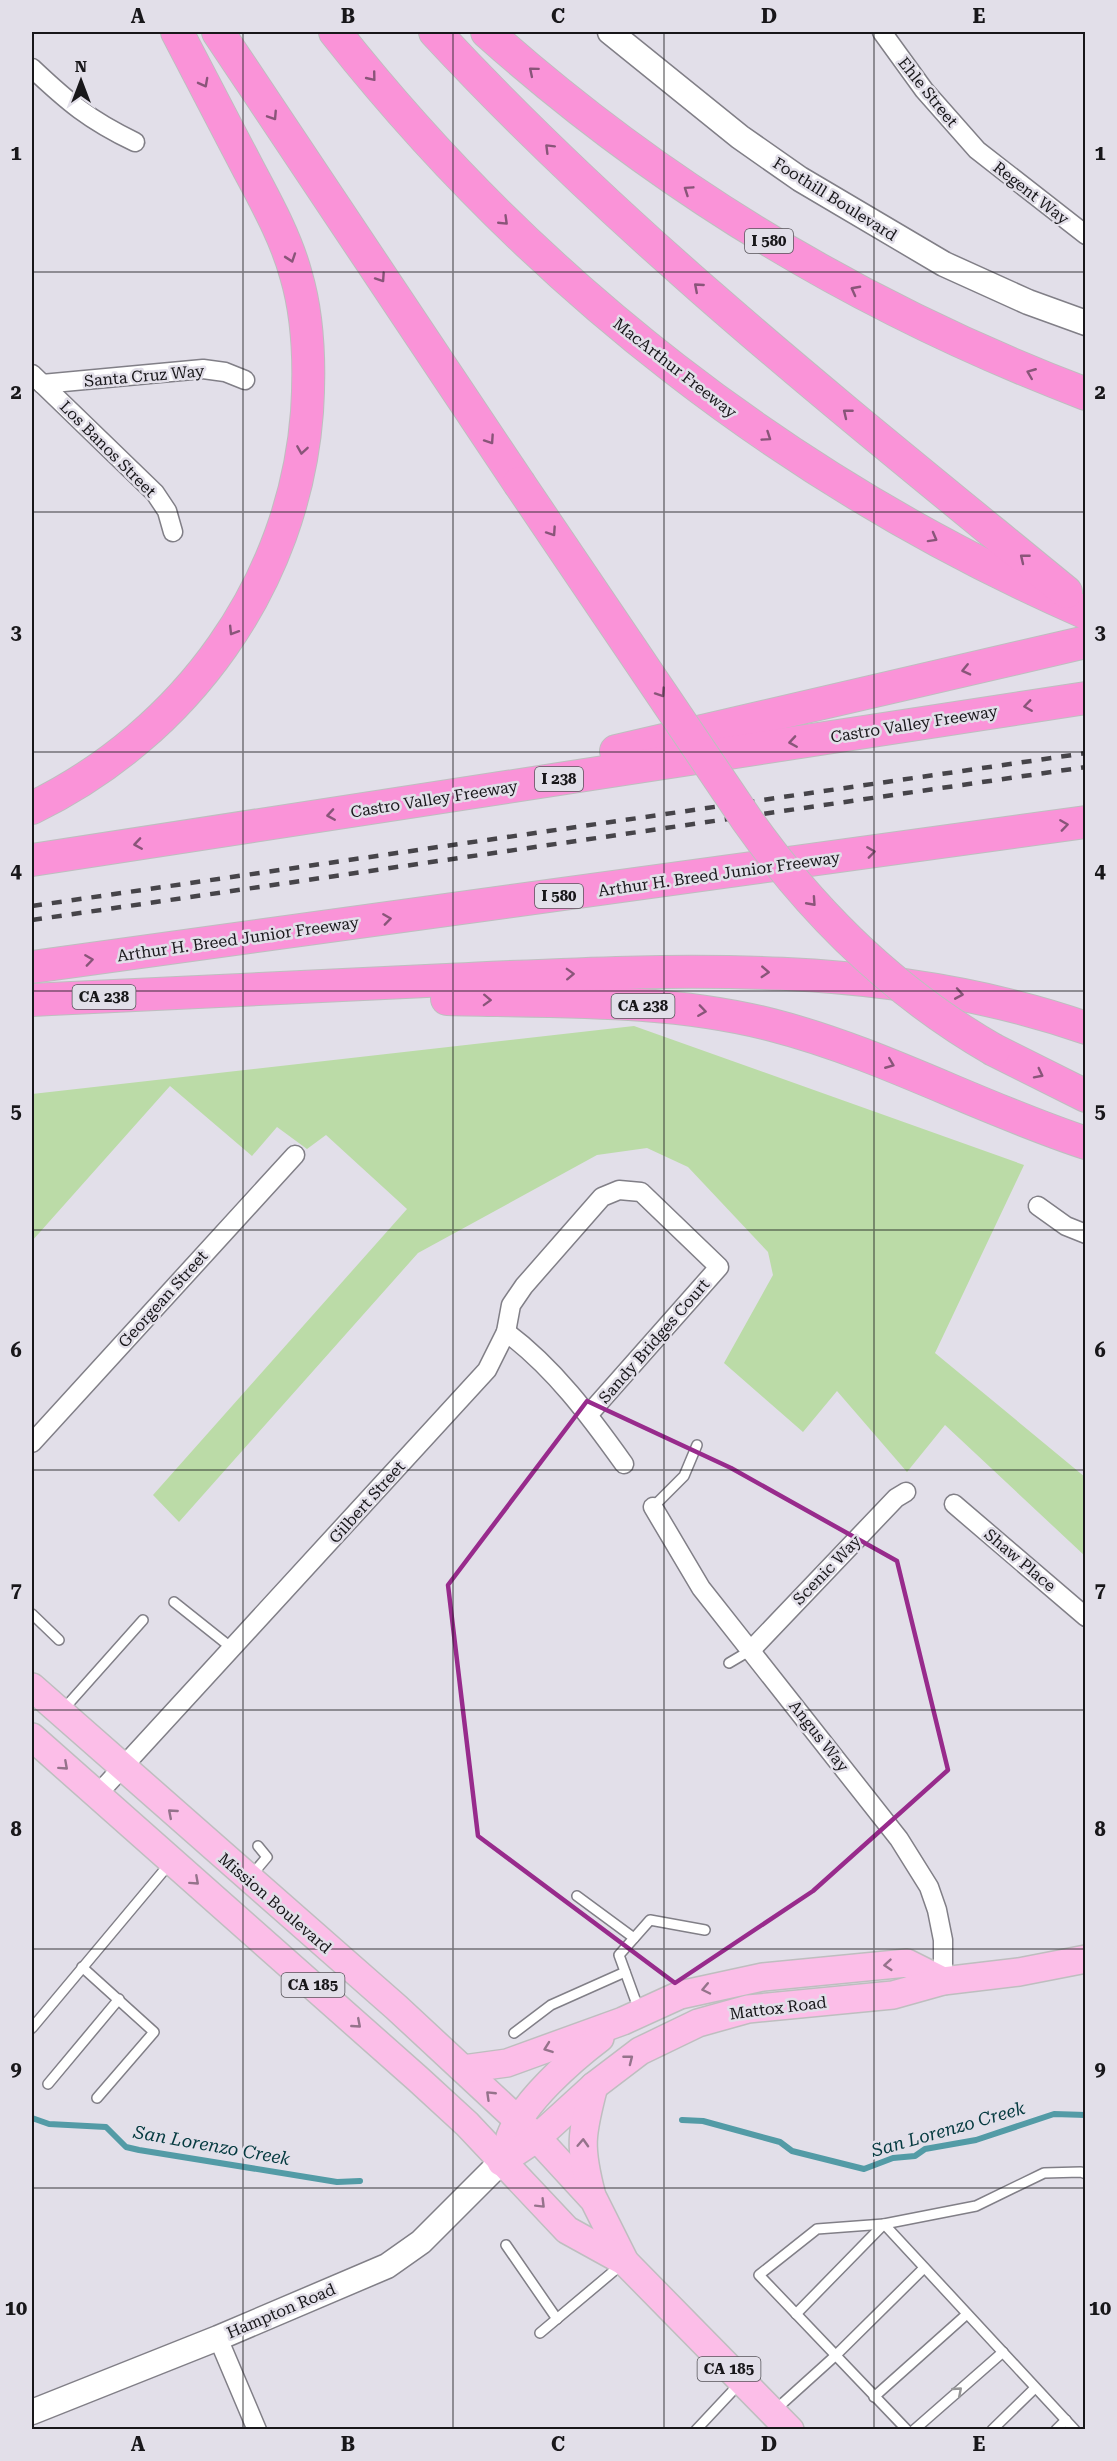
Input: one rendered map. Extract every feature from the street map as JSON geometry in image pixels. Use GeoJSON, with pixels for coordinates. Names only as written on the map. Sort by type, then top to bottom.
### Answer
{"type":"FeatureCollection","features":[{"type":"Feature","properties":{"kind":"highway"},"geometry":{"type":"LineString","coordinates":[[32,808],[69,789],[124,752],[155,725],[200,678],[231,635],[258,588],[283,528],[300,466],[306,424],[309,359],[305,316],[296,275],[282,234],[177,32]]}},
{"type":"Feature","properties":{"kind":"highway"},"geometry":{"type":"LineString","coordinates":[[218,32],[519,483],[747,820],[786,872],[830,922],[877,965],[928,1006],[994,1050],[1086,1096]]}},
{"type":"Feature","properties":{"kind":"highway","name":"MacArthur Freeway"},"geometry":{"type":"LineString","coordinates":[[335,32],[411,123],[500,218],[598,308],[702,391],[806,463],[898,519],[980,563],[1086,613]]}},
{"type":"Feature","properties":{"kind":"highway"},"geometry":{"type":"LineString","coordinates":[[435,32],[554,153],[655,249],[762,343],[1086,608]]}},
{"type":"Feature","properties":{"kind":"highway","name":"I 580"},"geometry":{"type":"LineString","coordinates":[[487,32],[566,100],[635,153],[781,249],[926,326],[1086,394]]}},
{"type":"Feature","properties":{"kind":"highway"},"geometry":{"type":"LineString","coordinates":[[369,809],[1086,642]]}},
{"type":"Feature","properties":{"kind":"highway","name":"Castro Valley Freeway"},"geometry":{"type":"LineString","coordinates":[[32,860],[1086,698]]}},
{"type":"Feature","properties":{"kind":"highway","name":"Arthur H. Breed Junior Freeway"},"geometry":{"type":"LineString","coordinates":[[32,968],[1086,822]]}},
{"type":"Feature","properties":{"kind":"highway"},"geometry":{"type":"LineString","coordinates":[[176,993],[565,974],[758,972],[865,980],[952,993],[1035,1011],[1086,1028]]}},
{"type":"Feature","properties":{"kind":"highway","name":"CA 238"},"geometry":{"type":"LineString","coordinates":[[32,1000],[176,993],[516,1001],[645,1006],[709,1012],[771,1025],[852,1050],[1086,1143]]}},
{"type":"Feature","properties":{"kind":"main road","name":"Foothill Boulevard"},"geometry":{"type":"LineString","coordinates":[[610,32],[740,137],[800,179],[944,264],[1028,302],[1086,323]]}},
{"type":"Feature","properties":{"kind":"main road","name":"Mission Boulevard"},"geometry":{"type":"LineString","coordinates":[[32,1687],[248,1880],[396,2007],[537,2138],[594,2200],[625,2262]]}},
{"type":"Feature","properties":{"kind":"main road","name":"Mission Boulevard"},"geometry":{"type":"LineString","coordinates":[[32,1737],[467,2124],[567,2230],[625,2262],[781,2421]]}},
{"type":"Feature","properties":{"kind":"main road","name":"Mattox Road"},"geometry":{"type":"LineString","coordinates":[[501,2162],[537,2138],[594,2086],[640,2051],[698,2023],[748,2009],[893,1995],[943,1981],[1019,1972],[1086,1959]]}},
{"type":"Feature","properties":{"kind":"main road","name":"Mattox Road"},"geometry":{"type":"LineString","coordinates":[[463,2069],[507,2063],[632,2017],[680,1995],[763,1977],[907,1963],[943,1981]]}},
{"type":"Feature","properties":{"kind":"main road","name":"Mattox Road"},"geometry":{"type":"LineString","coordinates":[[501,2162],[517,2120],[572,2059],[632,2017]]}},
{"type":"Feature","properties":{"kind":"main road"},"geometry":{"type":"LineString","coordinates":[[594,2086],[582,2141],[582,2158],[594,2200]]}},
{"type":"Feature","properties":{"kind":"main road","name":"Hampton Road"},"geometry":{"type":"LineString","coordinates":[[32,2412],[218,2338],[387,2266],[421,2242],[501,2162]]}},
{"type":"Feature","properties":{"kind":"street","name":"Ehle Street"},"geometry":{"type":"LineString","coordinates":[[882,32],[924,90],[977,150]]}},
{"type":"Feature","properties":{"kind":"street"},"geometry":{"type":"LineString","coordinates":[[32,68],[77,110],[100,125],[135,142]]}},
{"type":"Feature","properties":{"kind":"street","name":"Regent Way"},"geometry":{"type":"LineString","coordinates":[[977,150],[1086,235]]}},
{"type":"Feature","properties":{"kind":"street","name":"Santa Cruz Way"},"geometry":{"type":"LineString","coordinates":[[37,379],[203,369],[225,372],[245,380]]}},
{"type":"Feature","properties":{"kind":"street","name":"Los Banos Street"},"geometry":{"type":"LineString","coordinates":[[37,379],[155,493],[167,511],[173,532]]}},
{"type":"Feature","properties":{"kind":"street","name":"Georgean Street"},"geometry":{"type":"LineString","coordinates":[[32,1443],[295,1155]]}},
{"type":"Feature","properties":{"kind":"street","name":"Gilbert Street"},"geometry":{"type":"LineString","coordinates":[[97,1795],[487,1370],[506,1332],[511,1305],[602,1197],[619,1190],[641,1192],[719,1267]]}},
{"type":"Feature","properties":{"kind":"street"},"geometry":{"type":"LineString","coordinates":[[1038,1206],[1066,1226],[1086,1234]]}},
{"type":"Feature","properties":{"kind":"street","name":"Sandy Bridges Court"},"geometry":{"type":"LineString","coordinates":[[589,1414],[719,1267]]}},
{"type":"Feature","properties":{"kind":"street"},"geometry":{"type":"LineString","coordinates":[[506,1332],[528,1348],[566,1386],[624,1464]]}},
{"type":"Feature","properties":{"kind":"street","name":"Scenic Way"},"geometry":{"type":"LineString","coordinates":[[751,1650],[896,1498],[906,1492]]}},
{"type":"Feature","properties":{"kind":"street","name":"Shaw Place"},"geometry":{"type":"LineString","coordinates":[[954,1504],[1086,1617]]}},
{"type":"Feature","properties":{"kind":"street","name":"Angus Way"},"geometry":{"type":"LineString","coordinates":[[653,1507],[701,1588],[892,1830],[929,1887],[937,1910],[943,1940],[943,1981]]}},
{"type":"Feature","properties":{"kind":"street"},"geometry":{"type":"LineString","coordinates":[[218,2338],[257,2430]]}},
{"type":"Feature","properties":{"kind":"lane"},"geometry":{"type":"LineString","coordinates":[[653,1507],[684,1476],[697,1445]]}},
{"type":"Feature","properties":{"kind":"lane"},"geometry":{"type":"LineString","coordinates":[[174,1602],[233,1649]]}},
{"type":"Feature","properties":{"kind":"lane"},"geometry":{"type":"LineString","coordinates":[[32,1614],[59,1640]]}},
{"type":"Feature","properties":{"kind":"lane"},"geometry":{"type":"LineString","coordinates":[[61,1713],[143,1620]]}},
{"type":"Feature","properties":{"kind":"lane"},"geometry":{"type":"LineString","coordinates":[[729,1663],[751,1650]]}},
{"type":"Feature","properties":{"kind":"lane"},"geometry":{"type":"LineString","coordinates":[[248,1880],[267,1857],[258,1846]]}},
{"type":"Feature","properties":{"kind":"lane"},"geometry":{"type":"LineString","coordinates":[[32,2028],[171,1860]]}},
{"type":"Feature","properties":{"kind":"lane"},"geometry":{"type":"LineString","coordinates":[[577,1896],[634,1938]]}},
{"type":"Feature","properties":{"kind":"lane"},"geometry":{"type":"LineString","coordinates":[[632,2017],[625,1972],[619,1955],[650,1920],[705,1930]]}},
{"type":"Feature","properties":{"kind":"lane"},"geometry":{"type":"LineString","coordinates":[[82,1967],[154,2032],[97,2098]]}},
{"type":"Feature","properties":{"kind":"lane"},"geometry":{"type":"LineString","coordinates":[[514,2033],[551,2005],[625,1972]]}},
{"type":"Feature","properties":{"kind":"lane"},"geometry":{"type":"LineString","coordinates":[[48,2084],[118,1999]]}},
{"type":"Feature","properties":{"kind":"lane"},"geometry":{"type":"LineString","coordinates":[[907,2430],[759,2275],[817,2229],[884,2224],[976,2206],[1044,2173],[1081,2172],[1086,2174]]}},
{"type":"Feature","properties":{"kind":"lane"},"geometry":{"type":"LineString","coordinates":[[884,2224],[1075,2430]]}},
{"type":"Feature","properties":{"kind":"lane"},"geometry":{"type":"LineString","coordinates":[[796,2314],[884,2224]]}},
{"type":"Feature","properties":{"kind":"lane"},"geometry":{"type":"LineString","coordinates":[[506,2245],[557,2319]]}},
{"type":"Feature","properties":{"kind":"lane"},"geometry":{"type":"LineString","coordinates":[[540,2333],[625,2262]]}},
{"type":"Feature","properties":{"kind":"lane"},"geometry":{"type":"LineString","coordinates":[[781,2421],[835,2356],[924,2268]]}},
{"type":"Feature","properties":{"kind":"lane"},"geometry":{"type":"LineString","coordinates":[[874,2397],[967,2314]]}},
{"type":"Feature","properties":{"kind":"lane"},"geometry":{"type":"LineString","coordinates":[[914,2430],[1003,2352]]}},
{"type":"Feature","properties":{"kind":"lane"},"geometry":{"type":"LineString","coordinates":[[696,2430],[741,2382]]}},
{"type":"Feature","properties":{"kind":"lane"},"geometry":{"type":"LineString","coordinates":[[992,2430],[1035,2388]]}},
{"type":"Feature","properties":{"kind":"lane"},"geometry":{"type":"LineString","coordinates":[[1056,2430],[1066,2420]]}},
{"type":"Feature","properties":{"kind":"highlighted area"},"geometry":{"type":"Polygon","coordinates":[[[587,1401],[731,1468],[897,1561],[948,1770],[813,1891],[675,1983],[478,1836],[448,1585],[587,1401]]]}},
{"type":"Feature","properties":{"kind":"green space"},"geometry":{"type":"Polygon","coordinates":[[[634,1026],[1024,1165],[935,1353],[1085,1477],[1085,1556],[945,1425],[907,1472],[837,1391],[803,1432],[724,1363],[773,1275],[768,1252],[688,1167],[647,1148],[597,1155],[418,1253],[179,1522],[153,1495],[407,1209],[326,1135],[307,1149],[277,1127],[252,1156],[170,1086],[32,1241],[32,1094],[634,1026]]]}},
{"type":"Feature","properties":{"kind":"waterway","name":"San Lorenzo Creek"},"geometry":{"type":"LineString","coordinates":[[682,2120],[703,2121],[780,2142],[792,2151],[864,2169],[893,2158],[915,2156],[925,2149],[976,2140],[1054,2114],[1086,2115]]}},
{"type":"Feature","properties":{"kind":"waterway","name":"San Lorenzo Creek"},"geometry":{"type":"LineString","coordinates":[[32,2118],[49,2124],[106,2127],[126,2147],[139,2150],[337,2182],[360,2181]]}},
{"type":"Feature","properties":{"kind":"railway"},"geometry":{"type":"LineString","coordinates":[[32,906],[1086,753]]}},
{"type":"Feature","properties":{"kind":"railway"},"geometry":{"type":"LineString","coordinates":[[32,920],[1086,767]]}}]}
